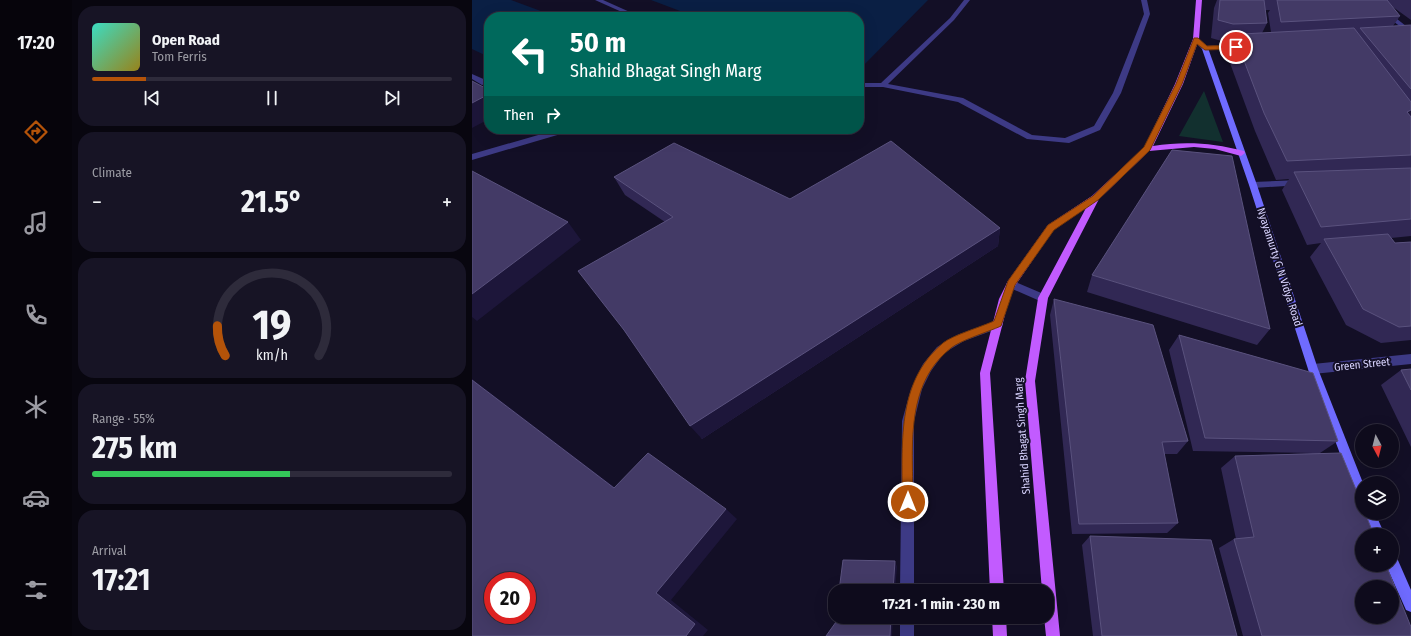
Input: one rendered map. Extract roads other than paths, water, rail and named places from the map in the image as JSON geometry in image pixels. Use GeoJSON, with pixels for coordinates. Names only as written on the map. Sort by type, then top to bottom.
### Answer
{"type":"FeatureCollection","features":[{"type":"Feature","properties":{"kind":"main road","name":"Shahid Bhagat Singh Marg"},"geometry":{"type":"LineString","coordinates":[[997,584],[984,373],[1011,284],[1051,228],[1095,198],[1147,149],[1179,84],[1196,39],[1199,0]]}},
{"type":"Feature","properties":{"kind":"main road"},"geometry":{"type":"LineString","coordinates":[[1147,149],[1195,143],[1210,145],[1240,153]]}},
{"type":"Feature","properties":{"kind":"main road","name":"Shahid Bhagat Singh Marg"},"geometry":{"type":"LineString","coordinates":[[1053,636],[1030,381],[1043,298],[1095,198]]}},
{"type":"Feature","properties":{"kind":"main road"},"geometry":{"type":"LineString","coordinates":[[999,624],[1000,636]]}},
{"type":"Feature","properties":{"kind":"street"},"geometry":{"type":"LineString","coordinates":[[598,0],[626,12]]}},
{"type":"Feature","properties":{"kind":"street"},"geometry":{"type":"LineString","coordinates":[[883,85],[952,19],[967,0]]}},
{"type":"Feature","properties":{"kind":"street"},"geometry":{"type":"LineString","coordinates":[[864,85],[883,85],[960,100],[1030,137],[1066,142],[1097,128],[1117,93],[1147,14],[1144,0]]}},
{"type":"Feature","properties":{"kind":"street"},"geometry":{"type":"LineString","coordinates":[[1369,0],[1411,33]]}},
{"type":"Feature","properties":{"kind":"street"},"geometry":{"type":"LineString","coordinates":[[1403,38],[1411,37]]}},
{"type":"Feature","properties":{"kind":"street","name":"Nyayamurty G N Vidya Road"},"geometry":{"type":"LineString","coordinates":[[1196,39],[1205,48],[1240,153],[1253,185],[1313,369],[1355,478]]}},
{"type":"Feature","properties":{"kind":"street"},"geometry":{"type":"LineString","coordinates":[[1205,48],[1253,46]]}},
{"type":"Feature","properties":{"kind":"street"},"geometry":{"type":"LineString","coordinates":[[472,76],[484,82]]}},
{"type":"Feature","properties":{"kind":"street"},"geometry":{"type":"LineString","coordinates":[[472,158],[551,134]]}},
{"type":"Feature","properties":{"kind":"street"},"geometry":{"type":"LineString","coordinates":[[1253,185],[1308,183]]}},
{"type":"Feature","properties":{"kind":"street"},"geometry":{"type":"LineString","coordinates":[[1011,284],[1043,298]]}},
{"type":"Feature","properties":{"kind":"street"},"geometry":{"type":"LineString","coordinates":[[907,584],[908,421],[913,398],[928,365],[948,345],[998,324]]}},
{"type":"Feature","properties":{"kind":"street","name":"Green Street"},"geometry":{"type":"LineString","coordinates":[[1313,369],[1411,359]]}},
{"type":"Feature","properties":{"kind":"street"},"geometry":{"type":"LineString","coordinates":[[1396,572],[1411,605]]}},
{"type":"Feature","properties":{"kind":"street"},"geometry":{"type":"LineString","coordinates":[[907,624],[907,636]]}},
{"type":"Feature","properties":{"kind":"water"},"geometry":{"type":"Polygon","coordinates":[[[472,0],[511,0],[543,12],[484,12],[484,55],[472,49],[472,0]]]}},
{"type":"Feature","properties":{"kind":"water"},"geometry":{"type":"Polygon","coordinates":[[[651,0],[928,0],[864,65],[864,12],[683,12],[651,0]]]}}]}
